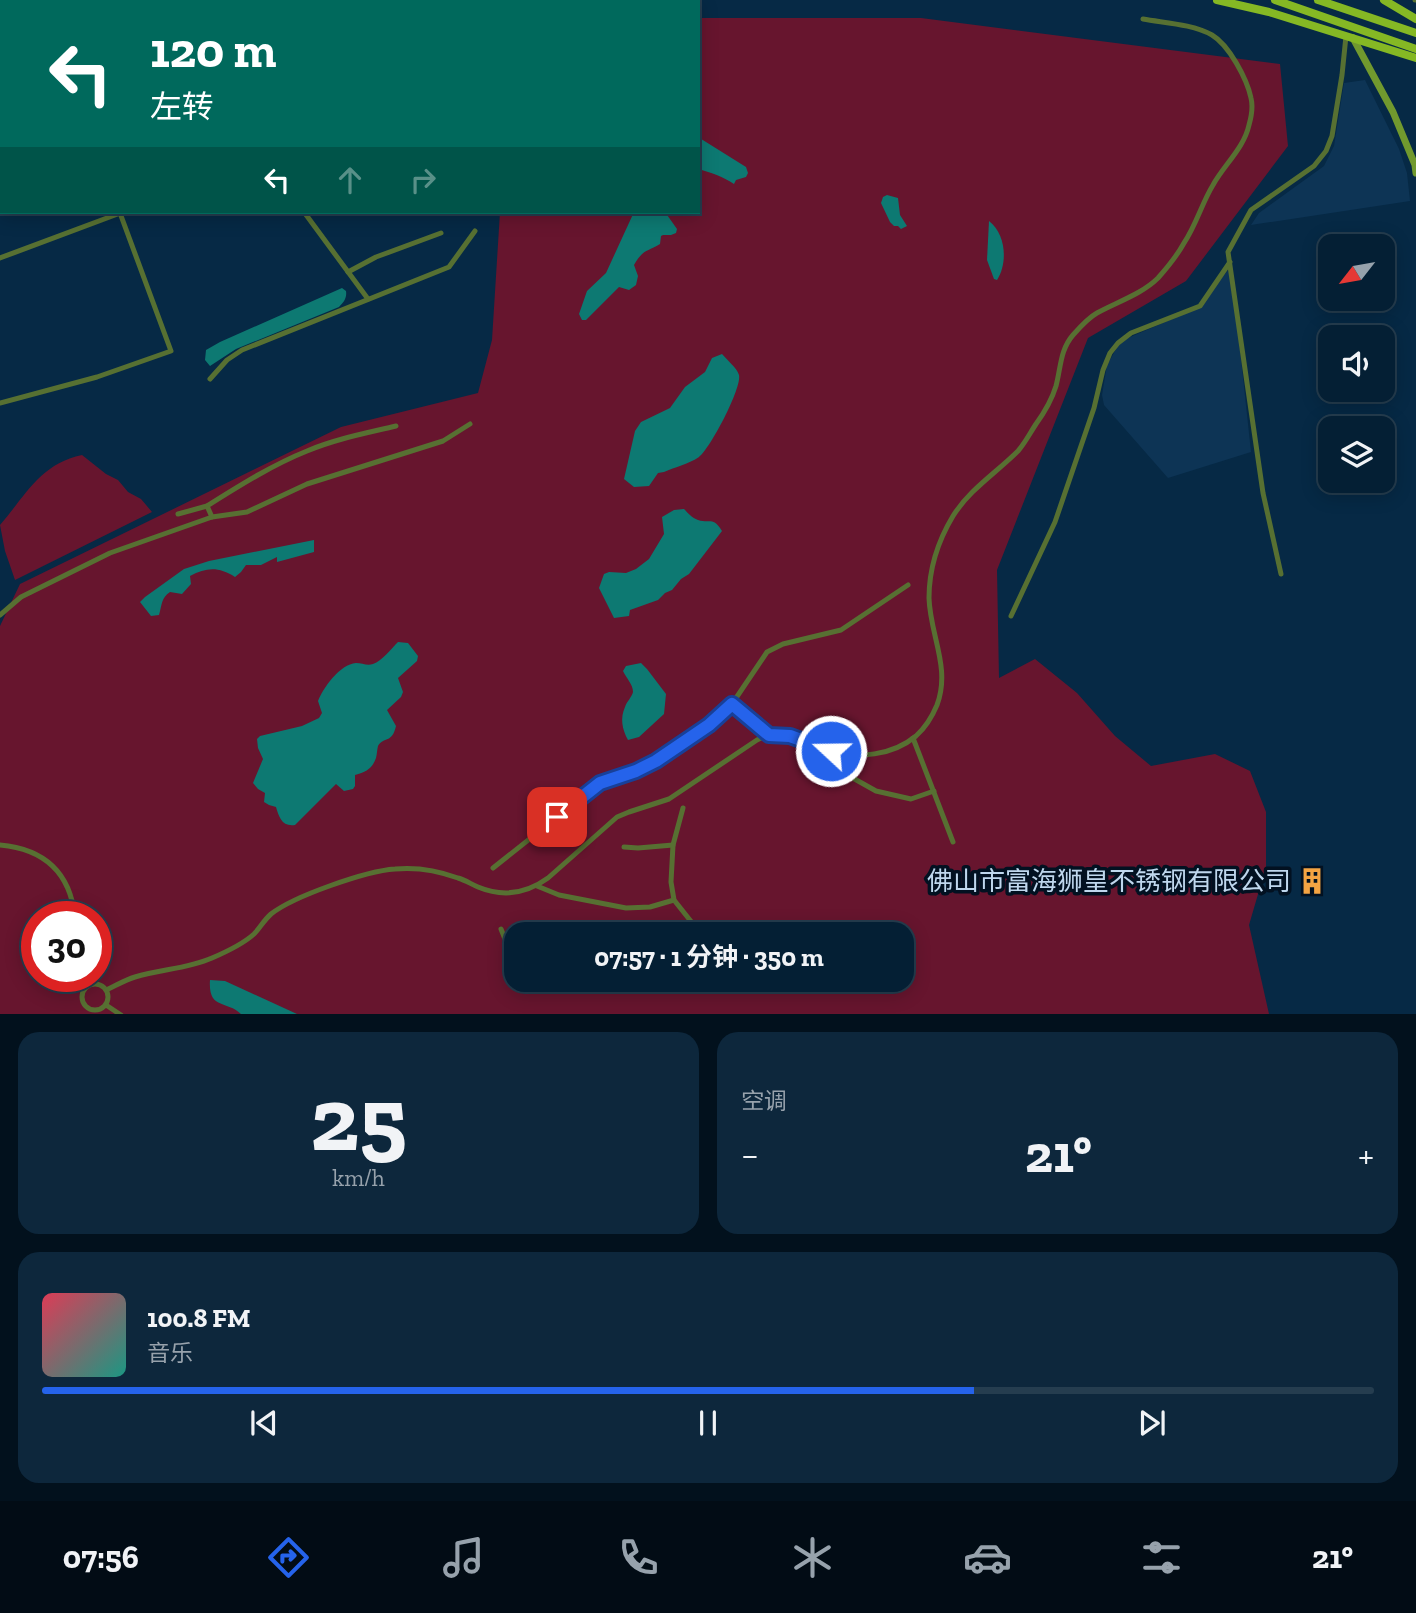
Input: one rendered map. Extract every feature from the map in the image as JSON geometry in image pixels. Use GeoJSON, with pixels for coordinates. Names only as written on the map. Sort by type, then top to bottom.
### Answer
{"type":"FeatureCollection","features":[{"type":"Feature","properties":{"kind":"main road"},"geometry":{"type":"LineString","coordinates":[[1217,0],[1269,12],[1416,58]]}},
{"type":"Feature","properties":{"kind":"main road"},"geometry":{"type":"LineString","coordinates":[[1275,0],[1416,49]]}},
{"type":"Feature","properties":{"kind":"main road"},"geometry":{"type":"LineString","coordinates":[[1318,0],[1416,33]]}},
{"type":"Feature","properties":{"kind":"main road"},"geometry":{"type":"LineString","coordinates":[[1384,0],[1416,19]]}},
{"type":"Feature","properties":{"kind":"main road"},"geometry":{"type":"LineString","coordinates":[[1350,37],[1393,112],[1416,167]]}},
{"type":"Feature","properties":{"kind":"street"},"geometry":{"type":"LineString","coordinates":[[112,987],[134,978],[188,967],[213,958],[253,934],[272,913],[331,886],[368,874],[396,869],[432,870],[481,888],[507,894],[537,886],[617,817],[669,799],[757,740],[769,735],[790,736],[831,751],[871,755],[883,753],[913,738],[926,726],[942,692],[941,662],[929,600],[930,575],[939,542],[954,515],[973,491],[1020,449],[1043,414],[1055,387],[1061,358],[1071,338],[1094,314],[1142,290],[1157,279],[1184,243],[1212,186],[1250,125],[1252,100],[1227,48],[1212,35],[1188,27],[1143,19]]}},
{"type":"Feature","properties":{"kind":"street"},"geometry":{"type":"LineString","coordinates":[[1281,574],[1263,494],[1228,252],[1251,210],[1314,166],[1326,151],[1332,136],[1350,37]]}},
{"type":"Feature","properties":{"kind":"street"},"geometry":{"type":"LineString","coordinates":[[0,258],[117,214]]}},
{"type":"Feature","properties":{"kind":"street"},"geometry":{"type":"LineString","coordinates":[[0,403],[97,377],[171,351],[123,214]]}},
{"type":"Feature","properties":{"kind":"street"},"geometry":{"type":"LineString","coordinates":[[305,214],[368,299]]}},
{"type":"Feature","properties":{"kind":"street"},"geometry":{"type":"LineString","coordinates":[[210,379],[227,360],[242,350],[449,267],[475,231]]}},
{"type":"Feature","properties":{"kind":"street"},"geometry":{"type":"LineString","coordinates":[[348,272],[376,257],[441,233]]}},
{"type":"Feature","properties":{"kind":"street"},"geometry":{"type":"LineString","coordinates":[[1011,616],[1055,523],[1110,353],[1131,333],[1200,306],[1230,262]]}},
{"type":"Feature","properties":{"kind":"street"},"geometry":{"type":"LineString","coordinates":[[0,615],[22,597],[110,553],[212,517],[247,512],[307,484],[443,441],[470,424]]}},
{"type":"Feature","properties":{"kind":"street"},"geometry":{"type":"LineString","coordinates":[[178,514],[207,506],[243,483],[307,451],[396,426]]}},
{"type":"Feature","properties":{"kind":"street"},"geometry":{"type":"LineString","coordinates":[[207,506],[212,517]]}},
{"type":"Feature","properties":{"kind":"street"},"geometry":{"type":"LineString","coordinates":[[493,868],[600,783],[656,761],[709,725],[732,704],[767,652],[783,644],[841,630],[908,585]]}},
{"type":"Feature","properties":{"kind":"street"},"geometry":{"type":"LineString","coordinates":[[732,704],[769,735]]}},
{"type":"Feature","properties":{"kind":"street"},"geometry":{"type":"LineString","coordinates":[[913,738],[953,842]]}},
{"type":"Feature","properties":{"kind":"street"},"geometry":{"type":"LineString","coordinates":[[851,777],[876,791],[911,799],[934,791]]}},
{"type":"Feature","properties":{"kind":"street"},"geometry":{"type":"LineString","coordinates":[[683,808],[673,845],[671,882],[674,900],[691,922]]}},
{"type":"Feature","properties":{"kind":"street"},"geometry":{"type":"LineString","coordinates":[[0,845],[40,855],[67,884],[73,901]]}},
{"type":"Feature","properties":{"kind":"street"},"geometry":{"type":"LineString","coordinates":[[624,847],[673,845]]}},
{"type":"Feature","properties":{"kind":"street"},"geometry":{"type":"LineString","coordinates":[[537,886],[559,895],[626,908],[650,907],[674,900]]}},
{"type":"Feature","properties":{"kind":"street"},"geometry":{"type":"LineString","coordinates":[[501,929],[504,937]]}},
{"type":"Feature","properties":{"kind":"street"},"geometry":{"type":"LineString","coordinates":[[82,992],[81,1000],[86,1008],[94,1011],[106,1005],[107,992]]}},
{"type":"Feature","properties":{"kind":"street"},"geometry":{"type":"LineString","coordinates":[[106,1005],[121,1014]]}},
{"type":"Feature","properties":{"kind":"shaded area"},"geometry":{"type":"Polygon","coordinates":[[[700,18],[921,18],[1280,64],[1288,146],[1186,281],[1088,338],[997,570],[999,678],[1035,659],[1077,693],[1115,736],[1151,766],[1215,754],[1250,771],[1266,812],[1266,867],[1249,925],[1269,1014],[0,1014],[0,626],[20,584],[341,427],[478,393],[492,340],[500,214],[700,214],[700,18]]]}},
{"type":"Feature","properties":{"kind":"shaded area"},"geometry":{"type":"Polygon","coordinates":[[[1365,80],[1399,149],[1407,173],[1410,201],[1251,225],[1259,213],[1324,166],[1334,146],[1344,83],[1365,80]]]}},
{"type":"Feature","properties":{"kind":"shaded area"},"geometry":{"type":"Polygon","coordinates":[[[700,138],[746,167],[748,173],[734,184],[700,170],[700,138]]]}},
{"type":"Feature","properties":{"kind":"shaded area"},"geometry":{"type":"Polygon","coordinates":[[[887,195],[898,198],[900,215],[907,226],[901,229],[890,222],[881,203],[887,195]]]}},
{"type":"Feature","properties":{"kind":"shaded area"},"geometry":{"type":"Polygon","coordinates":[[[633,214],[666,214],[677,229],[676,233],[661,236],[660,244],[640,256],[634,265],[638,276],[636,285],[629,290],[619,287],[586,320],[582,320],[579,314],[587,291],[606,273],[633,214]]]}},
{"type":"Feature","properties":{"kind":"shaded area"},"geometry":{"type":"Polygon","coordinates":[[[989,221],[999,233],[1004,249],[1003,265],[997,280],[994,279],[987,260],[989,221]]]}},
{"type":"Feature","properties":{"kind":"shaded area"},"geometry":{"type":"Polygon","coordinates":[[[1229,269],[1251,452],[1168,478],[1104,405],[1102,395],[1107,365],[1119,344],[1128,338],[1198,308],[1229,269]]]}},
{"type":"Feature","properties":{"kind":"shaded area"},"geometry":{"type":"Polygon","coordinates":[[[342,288],[346,291],[346,296],[339,307],[236,349],[210,366],[205,360],[206,350],[220,342],[342,288]]]}},
{"type":"Feature","properties":{"kind":"shaded area"},"geometry":{"type":"Polygon","coordinates":[[[722,354],[738,372],[739,382],[731,405],[710,443],[699,457],[658,473],[649,486],[634,487],[624,479],[635,431],[641,422],[670,408],[685,387],[705,372],[712,358],[722,354]]]}},
{"type":"Feature","properties":{"kind":"shaded area"},"geometry":{"type":"Polygon","coordinates":[[[82,455],[118,480],[152,512],[15,580],[0,525],[44,473],[67,459],[82,455]]]}},
{"type":"Feature","properties":{"kind":"shaded area"},"geometry":{"type":"Polygon","coordinates":[[[684,509],[696,519],[714,522],[722,531],[689,574],[672,590],[658,600],[630,610],[629,616],[614,618],[599,588],[604,574],[626,573],[649,559],[664,534],[662,517],[674,510],[684,509]]]}},
{"type":"Feature","properties":{"kind":"shaded area"},"geometry":{"type":"Polygon","coordinates":[[[314,540],[314,552],[277,562],[277,557],[261,565],[246,565],[235,577],[213,569],[190,576],[191,584],[182,594],[170,592],[165,597],[159,615],[151,616],[140,602],[184,569],[209,561],[314,540]]]}},
{"type":"Feature","properties":{"kind":"shaded area"},"geometry":{"type":"Polygon","coordinates":[[[398,642],[408,643],[418,656],[417,661],[398,678],[403,692],[387,710],[396,726],[392,735],[380,743],[370,767],[355,775],[353,789],[344,791],[336,784],[295,825],[284,823],[276,807],[264,802],[265,793],[253,783],[263,759],[257,739],[302,726],[319,718],[322,713],[318,701],[338,672],[350,664],[373,664],[383,658],[398,642]]]}},
{"type":"Feature","properties":{"kind":"shaded area"},"geometry":{"type":"Polygon","coordinates":[[[641,663],[666,694],[664,714],[639,737],[628,740],[622,719],[633,692],[623,671],[626,666],[641,663]]]}},
{"type":"Feature","properties":{"kind":"shaded area"},"geometry":{"type":"Polygon","coordinates":[[[210,980],[225,981],[297,1014],[241,1014],[215,1000],[210,990],[210,980]]]}},
{"type":"Feature","properties":{"kind":"place","name":"佛山市富海狮皇不锈钢有限公司"},"geometry":{"type":"Point","coordinates":[1312,881]}},
{"type":"Feature","properties":{"kind":"route"},"geometry":{"type":"LineString","coordinates":[[557,817],[600,783],[656,761],[709,725],[732,704],[769,735],[790,736],[831,751]]}}]}
